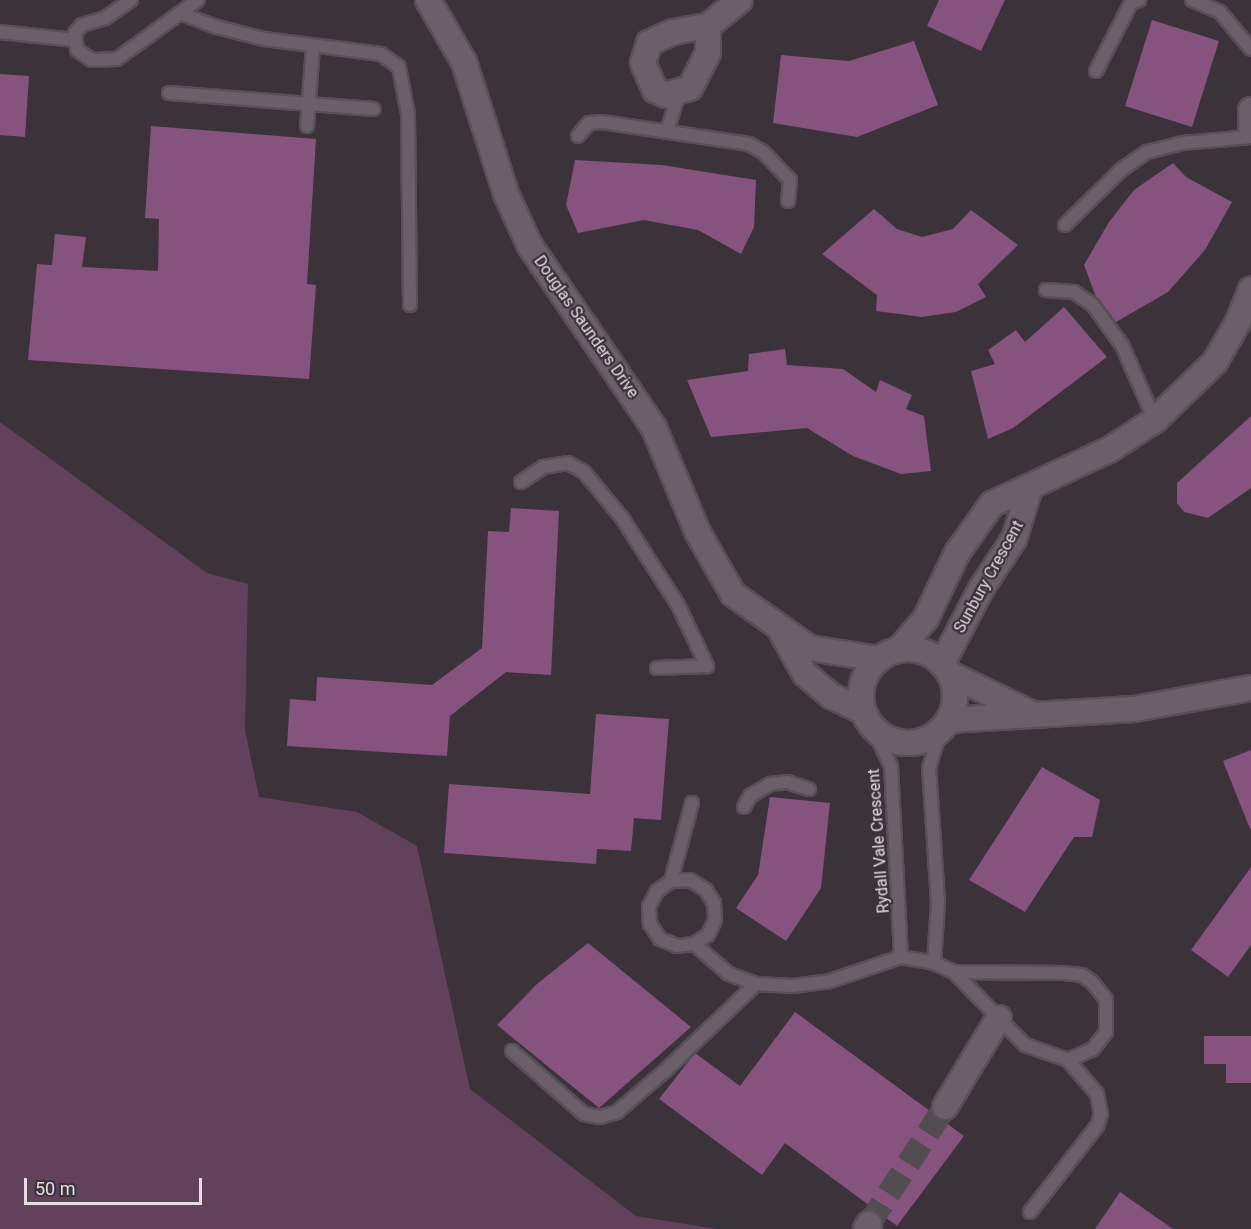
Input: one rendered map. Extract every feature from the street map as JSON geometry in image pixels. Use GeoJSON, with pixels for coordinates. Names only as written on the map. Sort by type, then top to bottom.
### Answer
{"type":"FeatureCollection","features":[{"type":"Feature","properties":{"kind":"street","name":"Douglas Saunders Drive"},"geometry":{"type":"LineString","coordinates":[[428,0],[464,62],[506,194],[530,246],[654,428],[698,533],[734,594],[781,631],[809,648],[889,654]]}},
{"type":"Feature","properties":{"kind":"street"},"geometry":{"type":"LineString","coordinates":[[708,26],[710,42],[703,68],[690,88],[666,95],[650,85],[643,54],[657,37],[708,26],[740,0]]}},
{"type":"Feature","properties":{"kind":"street"},"geometry":{"type":"LineString","coordinates":[[1251,110],[1251,127]]}},
{"type":"Feature","properties":{"kind":"street","name":"Sunbury Crescent"},"geometry":{"type":"LineString","coordinates":[[889,654],[934,604],[957,553],[992,504],[1010,493],[1030,488],[1109,450],[1155,420],[1215,362],[1238,322],[1251,289]]}},
{"type":"Feature","properties":{"kind":"street","name":"Sunbury Crescent"},"geometry":{"type":"LineString","coordinates":[[946,669],[981,589],[1014,539],[1030,488]]}},
{"type":"Feature","properties":{"kind":"street","name":"Douglas Saunders Drive"},"geometry":{"type":"LineString","coordinates":[[781,631],[805,674],[831,696],[867,719]]}},
{"type":"Feature","properties":{"kind":"street"},"geometry":{"type":"LineString","coordinates":[[946,669],[955,705],[945,725],[924,741],[905,743],[887,738],[867,719],[862,682],[889,654],[922,652],[946,669],[1037,716]]}},
{"type":"Feature","properties":{"kind":"street"},"geometry":{"type":"LineString","coordinates":[[945,725],[1134,709],[1251,688]]}},
{"type":"Feature","properties":{"kind":"street"},"geometry":{"type":"LineString","coordinates":[[945,1107],[999,1018]]}},
{"type":"Feature","properties":{"kind":"lane"},"geometry":{"type":"LineString","coordinates":[[131,0],[105,18],[82,25],[75,40],[77,50],[92,60],[117,59],[198,0]]}},
{"type":"Feature","properties":{"kind":"lane"},"geometry":{"type":"LineString","coordinates":[[1096,71],[1131,3],[1139,0]]}},
{"type":"Feature","properties":{"kind":"lane"},"geometry":{"type":"LineString","coordinates":[[1192,0],[1220,12],[1251,49]]}},
{"type":"Feature","properties":{"kind":"lane"},"geometry":{"type":"LineString","coordinates":[[180,13],[226,30],[313,46],[381,54],[399,67],[408,114],[410,305]]}},
{"type":"Feature","properties":{"kind":"lane"},"geometry":{"type":"LineString","coordinates":[[0,33],[75,40]]}},
{"type":"Feature","properties":{"kind":"lane"},"geometry":{"type":"LineString","coordinates":[[307,126],[313,46]]}},
{"type":"Feature","properties":{"kind":"lane"},"geometry":{"type":"LineString","coordinates":[[667,132],[679,92]]}},
{"type":"Feature","properties":{"kind":"lane"},"geometry":{"type":"LineString","coordinates":[[169,93],[373,109]]}},
{"type":"Feature","properties":{"kind":"lane"},"geometry":{"type":"LineString","coordinates":[[578,136],[595,122],[756,148],[790,180],[788,201]]}},
{"type":"Feature","properties":{"kind":"lane"},"geometry":{"type":"LineString","coordinates":[[1065,225],[1121,170],[1147,152],[1182,143],[1251,137]]}},
{"type":"Feature","properties":{"kind":"lane"},"geometry":{"type":"LineString","coordinates":[[1046,290],[1074,292],[1093,305],[1122,345],[1155,420]]}},
{"type":"Feature","properties":{"kind":"lane"},"geometry":{"type":"LineString","coordinates":[[521,482],[543,467],[567,463],[584,472],[622,518],[678,605],[707,666],[657,668]]}},
{"type":"Feature","properties":{"kind":"lane","name":"Rydall Vale Crescent"},"geometry":{"type":"LineString","coordinates":[[867,719],[891,766],[901,957]]}},
{"type":"Feature","properties":{"kind":"lane"},"geometry":{"type":"LineString","coordinates":[[933,963],[938,902],[929,768],[945,725]]}},
{"type":"Feature","properties":{"kind":"lane"},"geometry":{"type":"LineString","coordinates":[[744,807],[750,796],[770,784],[787,782],[809,789]]}},
{"type":"Feature","properties":{"kind":"lane"},"geometry":{"type":"LineString","coordinates":[[671,881],[692,803]]}},
{"type":"Feature","properties":{"kind":"lane"},"geometry":{"type":"LineString","coordinates":[[690,880],[706,890],[714,903],[715,920],[708,935],[694,944],[676,946],[660,939],[650,924],[649,907],[657,891],[671,881],[690,880]]}},
{"type":"Feature","properties":{"kind":"lane"},"geometry":{"type":"LineString","coordinates":[[694,944],[729,974],[756,984],[792,986],[827,982],[901,957],[933,963],[954,972],[1025,1045],[1055,1058],[1068,1060],[1093,1049],[1106,1032],[1106,999],[1092,982],[1082,975],[954,972]]}},
{"type":"Feature","properties":{"kind":"lane"},"geometry":{"type":"LineString","coordinates":[[512,1051],[584,1114],[600,1117],[616,1112],[642,1091],[756,984]]}},
{"type":"Feature","properties":{"kind":"lane"},"geometry":{"type":"LineString","coordinates":[[1030,1212],[1097,1126],[1101,1114],[1097,1094],[1068,1060]]}},
{"type":"Feature","properties":{"kind":"shaded area"},"geometry":{"type":"Polygon","coordinates":[[[0,422],[207,573],[248,584],[245,730],[259,797],[357,812],[417,846],[470,1089],[636,1216],[717,1229],[0,1229],[0,422]]]}},
{"type":"Feature","properties":{"kind":"building"},"geometry":{"type":"Polygon","coordinates":[[[939,0],[1005,0],[981,51],[927,26],[939,0]]]}},
{"type":"Feature","properties":{"kind":"building"},"geometry":{"type":"Polygon","coordinates":[[[1152,20],[1219,41],[1192,127],[1125,106],[1152,20]]]}},
{"type":"Feature","properties":{"kind":"building"},"geometry":{"type":"Polygon","coordinates":[[[914,41],[938,105],[857,137],[773,123],[781,55],[849,61],[914,41]]]}},
{"type":"Feature","properties":{"kind":"building"},"geometry":{"type":"Polygon","coordinates":[[[0,74],[29,76],[25,137],[0,135],[0,74]]]}},
{"type":"Feature","properties":{"kind":"building"},"geometry":{"type":"Polygon","coordinates":[[[151,126],[316,139],[307,284],[316,285],[309,379],[28,360],[37,264],[52,265],[55,234],[86,237],[82,267],[158,271],[159,219],[145,218],[151,126]]]}},
{"type":"Feature","properties":{"kind":"building"},"geometry":{"type":"Polygon","coordinates":[[[575,160],[662,165],[756,180],[754,227],[741,254],[698,230],[644,220],[578,233],[566,205],[575,160]]]}},
{"type":"Feature","properties":{"kind":"building"},"geometry":{"type":"Polygon","coordinates":[[[1173,163],[1186,177],[1232,202],[1205,250],[1168,292],[1116,322],[1096,297],[1084,265],[1109,222],[1134,190],[1173,163]]]}},
{"type":"Feature","properties":{"kind":"building"},"geometry":{"type":"Polygon","coordinates":[[[874,209],[897,229],[922,237],[953,229],[971,210],[1018,245],[978,284],[986,297],[956,312],[922,317],[876,311],[877,295],[822,254],[874,209]]]}},
{"type":"Feature","properties":{"kind":"building"},"geometry":{"type":"Polygon","coordinates":[[[1064,307],[1107,357],[1013,428],[988,439],[971,371],[995,364],[988,350],[1016,330],[1025,342],[1064,307]]]}},
{"type":"Feature","properties":{"kind":"building"},"geometry":{"type":"Polygon","coordinates":[[[785,349],[787,365],[843,369],[876,392],[880,380],[912,395],[906,409],[924,416],[931,471],[901,474],[853,456],[807,428],[711,437],[687,380],[748,371],[749,354],[785,349]]]}},
{"type":"Feature","properties":{"kind":"building"},"geometry":{"type":"Polygon","coordinates":[[[1251,416],[1251,488],[1208,518],[1184,512],[1177,503],[1177,483],[1251,416]]]}},
{"type":"Feature","properties":{"kind":"building"},"geometry":{"type":"Polygon","coordinates":[[[511,508],[559,511],[551,675],[506,672],[450,716],[447,756],[287,746],[290,699],[316,701],[317,677],[432,685],[482,648],[488,531],[509,532],[511,508]]]}},
{"type":"Feature","properties":{"kind":"building"},"geometry":{"type":"Polygon","coordinates":[[[596,714],[669,719],[661,820],[634,818],[631,851],[597,849],[596,864],[444,853],[449,784],[590,794],[596,714]]]}},
{"type":"Feature","properties":{"kind":"building"},"geometry":{"type":"Polygon","coordinates":[[[1251,750],[1251,828],[1250,829],[1223,761],[1251,750]]]}},
{"type":"Feature","properties":{"kind":"building"},"geometry":{"type":"Polygon","coordinates":[[[1042,767],[1100,800],[1092,837],[1074,837],[1025,912],[969,880],[1042,767]]]}},
{"type":"Feature","properties":{"kind":"building"},"geometry":{"type":"Polygon","coordinates":[[[770,797],[830,803],[821,888],[786,941],[736,908],[758,875],[770,797]]]}},
{"type":"Feature","properties":{"kind":"building"},"geometry":{"type":"Polygon","coordinates":[[[1251,867],[1251,945],[1228,977],[1191,950],[1251,867]]]}},
{"type":"Feature","properties":{"kind":"building"},"geometry":{"type":"Polygon","coordinates":[[[588,943],[691,1027],[599,1108],[497,1025],[537,984],[588,943]]]}},
{"type":"Feature","properties":{"kind":"building"},"geometry":{"type":"Polygon","coordinates":[[[795,1012],[964,1136],[897,1226],[785,1143],[762,1175],[659,1099],[695,1053],[740,1086],[795,1012]]]}},
{"type":"Feature","properties":{"kind":"building"},"geometry":{"type":"Polygon","coordinates":[[[1204,1036],[1251,1036],[1251,1083],[1226,1083],[1226,1064],[1204,1064],[1204,1036]]]}},
{"type":"Feature","properties":{"kind":"building"},"geometry":{"type":"Polygon","coordinates":[[[1120,1192],[1173,1229],[1095,1229],[1120,1192]]]}},
{"type":"Feature","properties":{"kind":"tunnel"},"geometry":{"type":"LineString","coordinates":[[869,1224],[945,1107]]}}]}
